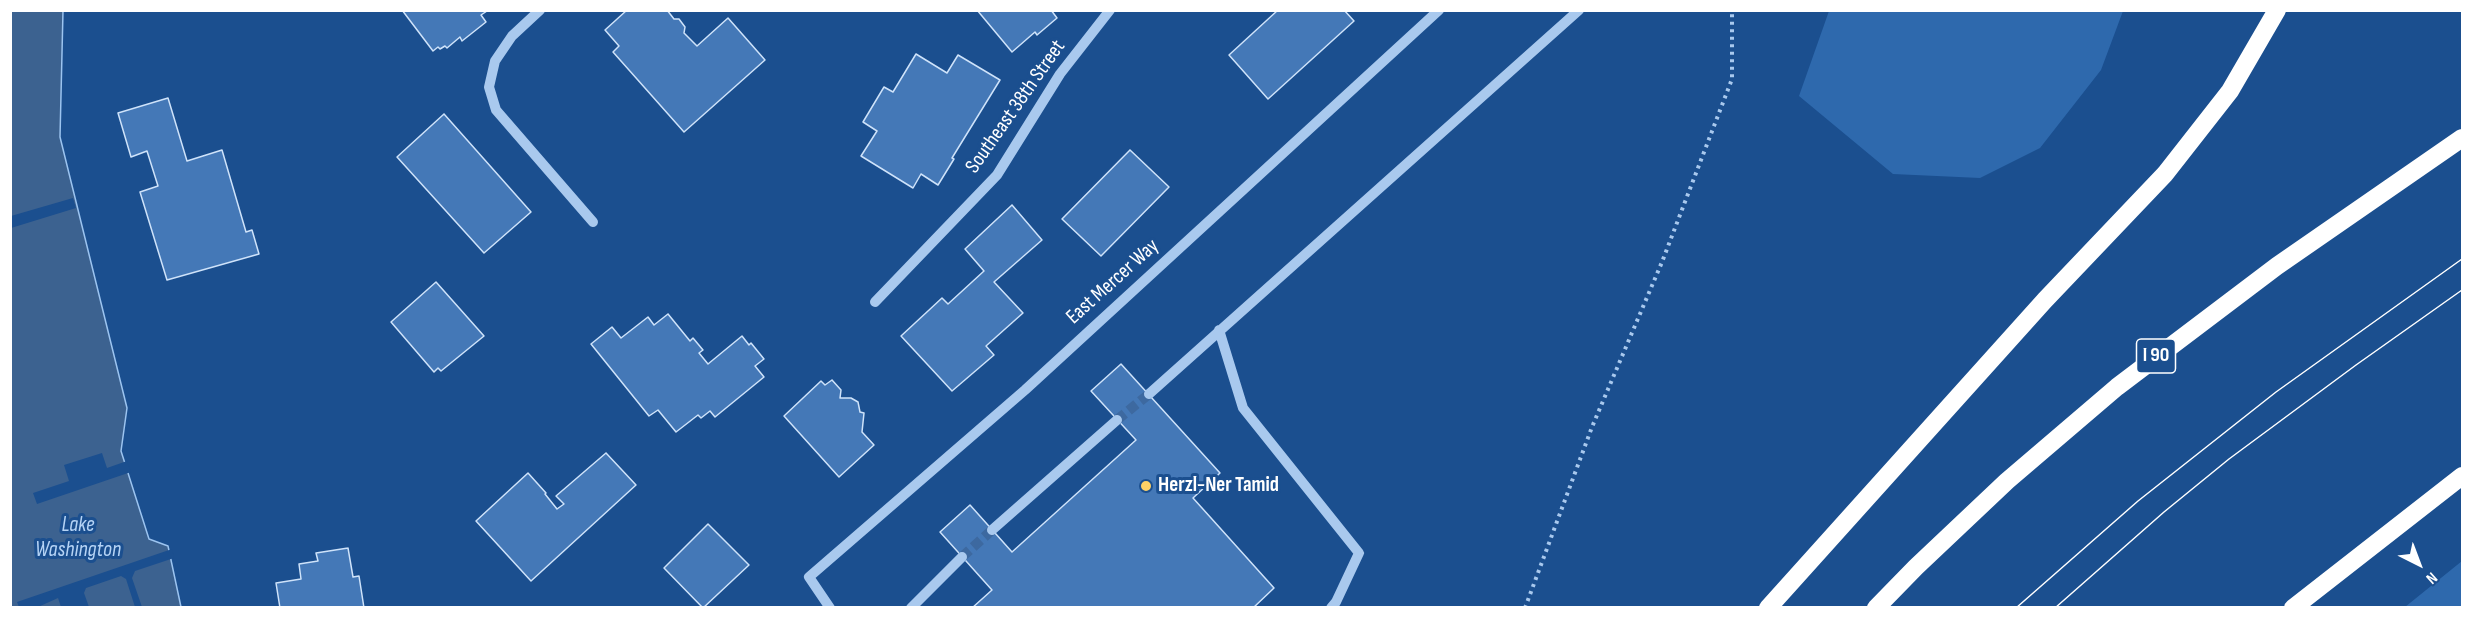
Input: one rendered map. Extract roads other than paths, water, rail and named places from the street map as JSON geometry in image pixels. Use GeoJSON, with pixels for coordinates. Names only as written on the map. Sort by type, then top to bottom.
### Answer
{"type":"FeatureCollection","features":[{"type":"Feature","properties":{"kind":"highway"},"geometry":{"type":"LineString","coordinates":[[1768,608],[2045,300],[2165,174],[2230,91],[2277,10]]}},
{"type":"Feature","properties":{"kind":"highway","name":"I 90"},"geometry":{"type":"LineString","coordinates":[[1876,608],[2007,481],[2116,387],[2277,266],[2463,138]]}},
{"type":"Feature","properties":{"kind":"highway"},"geometry":{"type":"LineString","coordinates":[[2293,608],[2463,476]]}},
{"type":"Feature","properties":{"kind":"street"},"geometry":{"type":"LineString","coordinates":[[540,10],[512,36],[495,61],[489,87],[496,111],[592,222]]}},
{"type":"Feature","properties":{"kind":"street","name":"Southeast 38th Street"},"geometry":{"type":"LineString","coordinates":[[875,302],[997,175],[1060,74],[1110,10]]}},
{"type":"Feature","properties":{"kind":"street","name":"East Mercer Way"},"geometry":{"type":"LineString","coordinates":[[830,608],[809,577],[1025,390],[1439,10]]}},
{"type":"Feature","properties":{"kind":"street"},"geometry":{"type":"LineString","coordinates":[[1149,394],[1579,10]]}},
{"type":"Feature","properties":{"kind":"street"},"geometry":{"type":"LineString","coordinates":[[1219,330],[1243,408],[1359,554],[1331,608]]}},
{"type":"Feature","properties":{"kind":"street"},"geometry":{"type":"LineString","coordinates":[[992,530],[1117,420]]}},
{"type":"Feature","properties":{"kind":"street"},"geometry":{"type":"LineString","coordinates":[[911,608],[962,557]]}},
{"type":"Feature","properties":{"kind":"water","name":"Lake Washington"},"geometry":{"type":"Polygon","coordinates":[[[10,11],[63,11],[60,137],[127,408],[121,451],[149,539],[168,546],[181,607],[11,607],[10,11]]]}},
{"type":"Feature","properties":{"kind":"tunnel"},"geometry":{"type":"LineString","coordinates":[[1117,420],[1149,394]]}},
{"type":"Feature","properties":{"kind":"tunnel"},"geometry":{"type":"LineString","coordinates":[[962,557],[992,530]]}},
{"type":"Feature","properties":{"kind":"tram line"},"geometry":{"type":"LineString","coordinates":[[2016,608],[2138,501],[2276,392],[2462,259]]}},
{"type":"Feature","properties":{"kind":"tram line"},"geometry":{"type":"LineString","coordinates":[[2055,608],[2164,512],[2229,459],[2462,290]]}},
{"type":"Feature","properties":{"kind":"place","name":"Herzl-Ner Tamid"},"geometry":{"type":"Point","coordinates":[1146,486]}}]}
